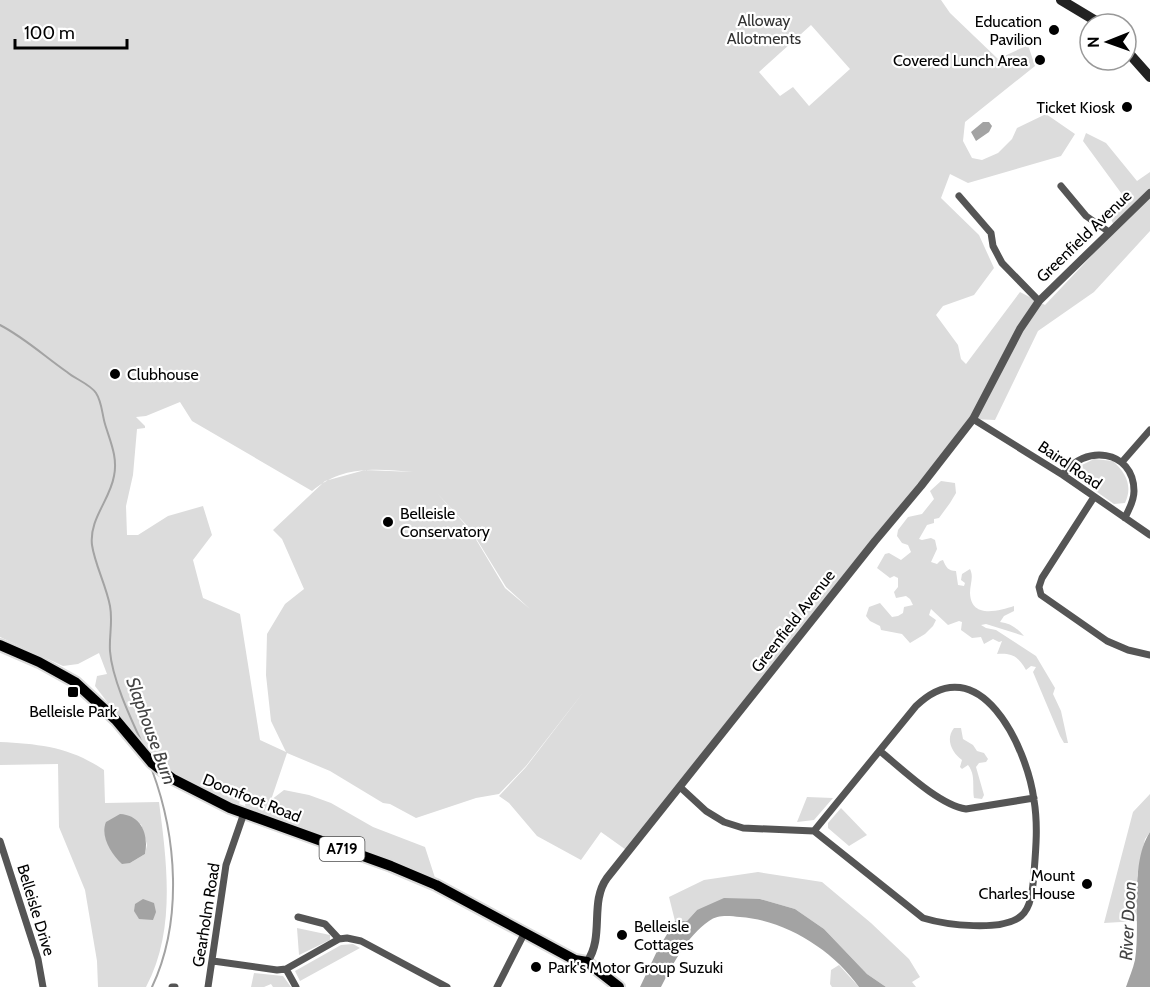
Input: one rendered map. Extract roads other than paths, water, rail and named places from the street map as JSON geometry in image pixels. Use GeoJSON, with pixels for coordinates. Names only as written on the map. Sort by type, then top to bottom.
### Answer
{"type":"FeatureCollection","features":[{"type":"Feature","properties":{"kind":"main road"},"geometry":{"type":"LineString","coordinates":[[1062,0],[1082,12]]}},
{"type":"Feature","properties":{"kind":"main road"},"geometry":{"type":"LineString","coordinates":[[1138,62],[1150,75]]}},
{"type":"Feature","properties":{"kind":"main road","name":"Doonfoot Road"},"geometry":{"type":"LineString","coordinates":[[0,645],[39,662],[75,682],[116,720],[152,763],[173,779],[244,813],[391,866],[436,885],[575,960],[587,962]]}},
{"type":"Feature","properties":{"kind":"main road","name":"A719"},"geometry":{"type":"LineString","coordinates":[[587,962],[619,987]]}},
{"type":"Feature","properties":{"kind":"street"},"geometry":{"type":"LineString","coordinates":[[1061,186],[1086,216],[1109,232]]}},
{"type":"Feature","properties":{"kind":"street","name":"Greenfield Avenue"},"geometry":{"type":"LineString","coordinates":[[587,962],[593,954],[597,932],[597,902],[603,884],[973,419],[1020,329],[1039,301],[1150,193]]}},
{"type":"Feature","properties":{"kind":"street","name":"Greenfield Avenue"},"geometry":{"type":"LineString","coordinates":[[959,196],[991,233],[993,246],[1002,263],[1039,301]]}},
{"type":"Feature","properties":{"kind":"street","name":"Baird Road"},"geometry":{"type":"LineString","coordinates":[[973,419],[1063,475],[1150,535]]}},
{"type":"Feature","properties":{"kind":"street"},"geometry":{"type":"LineString","coordinates":[[1122,462],[1150,430]]}},
{"type":"Feature","properties":{"kind":"street"},"geometry":{"type":"LineString","coordinates":[[1063,475],[1076,461],[1090,456],[1104,455],[1122,462],[1132,479],[1134,491],[1132,503],[1125,518]]}},
{"type":"Feature","properties":{"kind":"street"},"geometry":{"type":"LineString","coordinates":[[1094,497],[1038,587],[1041,595],[1107,641],[1128,650],[1150,655]]}},
{"type":"Feature","properties":{"kind":"street"},"geometry":{"type":"LineString","coordinates":[[680,788],[706,811],[724,822],[743,828],[814,831],[923,918],[940,923],[1001,925],[1023,915],[1029,904],[1033,886],[1037,825],[1034,798],[1024,761],[1015,736],[995,708],[978,693],[962,687],[939,689],[928,694],[814,831]]}},
{"type":"Feature","properties":{"kind":"street"},"geometry":{"type":"LineString","coordinates":[[880,751],[938,798],[958,808],[966,809],[1034,798]]}},
{"type":"Feature","properties":{"kind":"street","name":"Gearholm Road"},"geometry":{"type":"LineString","coordinates":[[208,987],[226,866],[244,813]]}},
{"type":"Feature","properties":{"kind":"street","name":"Belleisle Drive"},"geometry":{"type":"LineString","coordinates":[[0,841],[38,959],[43,987]]}},
{"type":"Feature","properties":{"kind":"street"},"geometry":{"type":"LineString","coordinates":[[298,916],[325,924],[339,939]]}},
{"type":"Feature","properties":{"kind":"street"},"geometry":{"type":"LineString","coordinates":[[497,987],[525,932]]}},
{"type":"Feature","properties":{"kind":"street"},"geometry":{"type":"LineString","coordinates":[[213,961],[277,970],[286,969],[339,939],[347,938],[360,941],[447,987]]}},
{"type":"Feature","properties":{"kind":"street"},"geometry":{"type":"LineString","coordinates":[[286,969],[296,987]]}},
{"type":"Feature","properties":{"kind":"waterway","name":"Slaphouse Burn"},"geometry":{"type":"LineString","coordinates":[[0,325],[90,387],[100,400],[113,449],[115,469],[112,485],[94,527],[92,545],[110,606],[110,651],[114,674],[143,745]]}},
{"type":"Feature","properties":{"kind":"waterway","name":"Slaphouse Burn"},"geometry":{"type":"LineString","coordinates":[[152,770],[167,823],[173,879],[169,935],[152,987]]}},
{"type":"Feature","properties":{"kind":"place","name":"Education Pavilion"},"geometry":{"type":"Point","coordinates":[1054,30]}},
{"type":"Feature","properties":{"kind":"place","name":"Covered Lunch Area"},"geometry":{"type":"Point","coordinates":[1040,60]}},
{"type":"Feature","properties":{"kind":"place","name":"Ticket Kiosk"},"geometry":{"type":"Point","coordinates":[1127,107]}},
{"type":"Feature","properties":{"kind":"place","name":"Clubhouse"},"geometry":{"type":"Point","coordinates":[115,374]}},
{"type":"Feature","properties":{"kind":"place","name":"Belleisle Conservatory"},"geometry":{"type":"Point","coordinates":[388,522]}},
{"type":"Feature","properties":{"kind":"place","name":"Belleisle Park"},"geometry":{"type":"Point","coordinates":[73,692]}},
{"type":"Feature","properties":{"kind":"place","name":"Mount Charles House"},"geometry":{"type":"Point","coordinates":[1087,884]}},
{"type":"Feature","properties":{"kind":"place","name":"Belleisle Cottages"},"geometry":{"type":"Point","coordinates":[622,935]}},
{"type":"Feature","properties":{"kind":"place","name":"Park's Motor Group Suzuki"},"geometry":{"type":"Point","coordinates":[536,967]}},
{"type":"Feature","properties":{"kind":"park label","name":"Alloway Allotments"},"geometry":{"type":"Point","coordinates":[764,29]}},
{"type":"Feature","properties":{"kind":"water label","name":"River Doon"},"geometry":{"type":"Point","coordinates":[1128,921]}}]}
